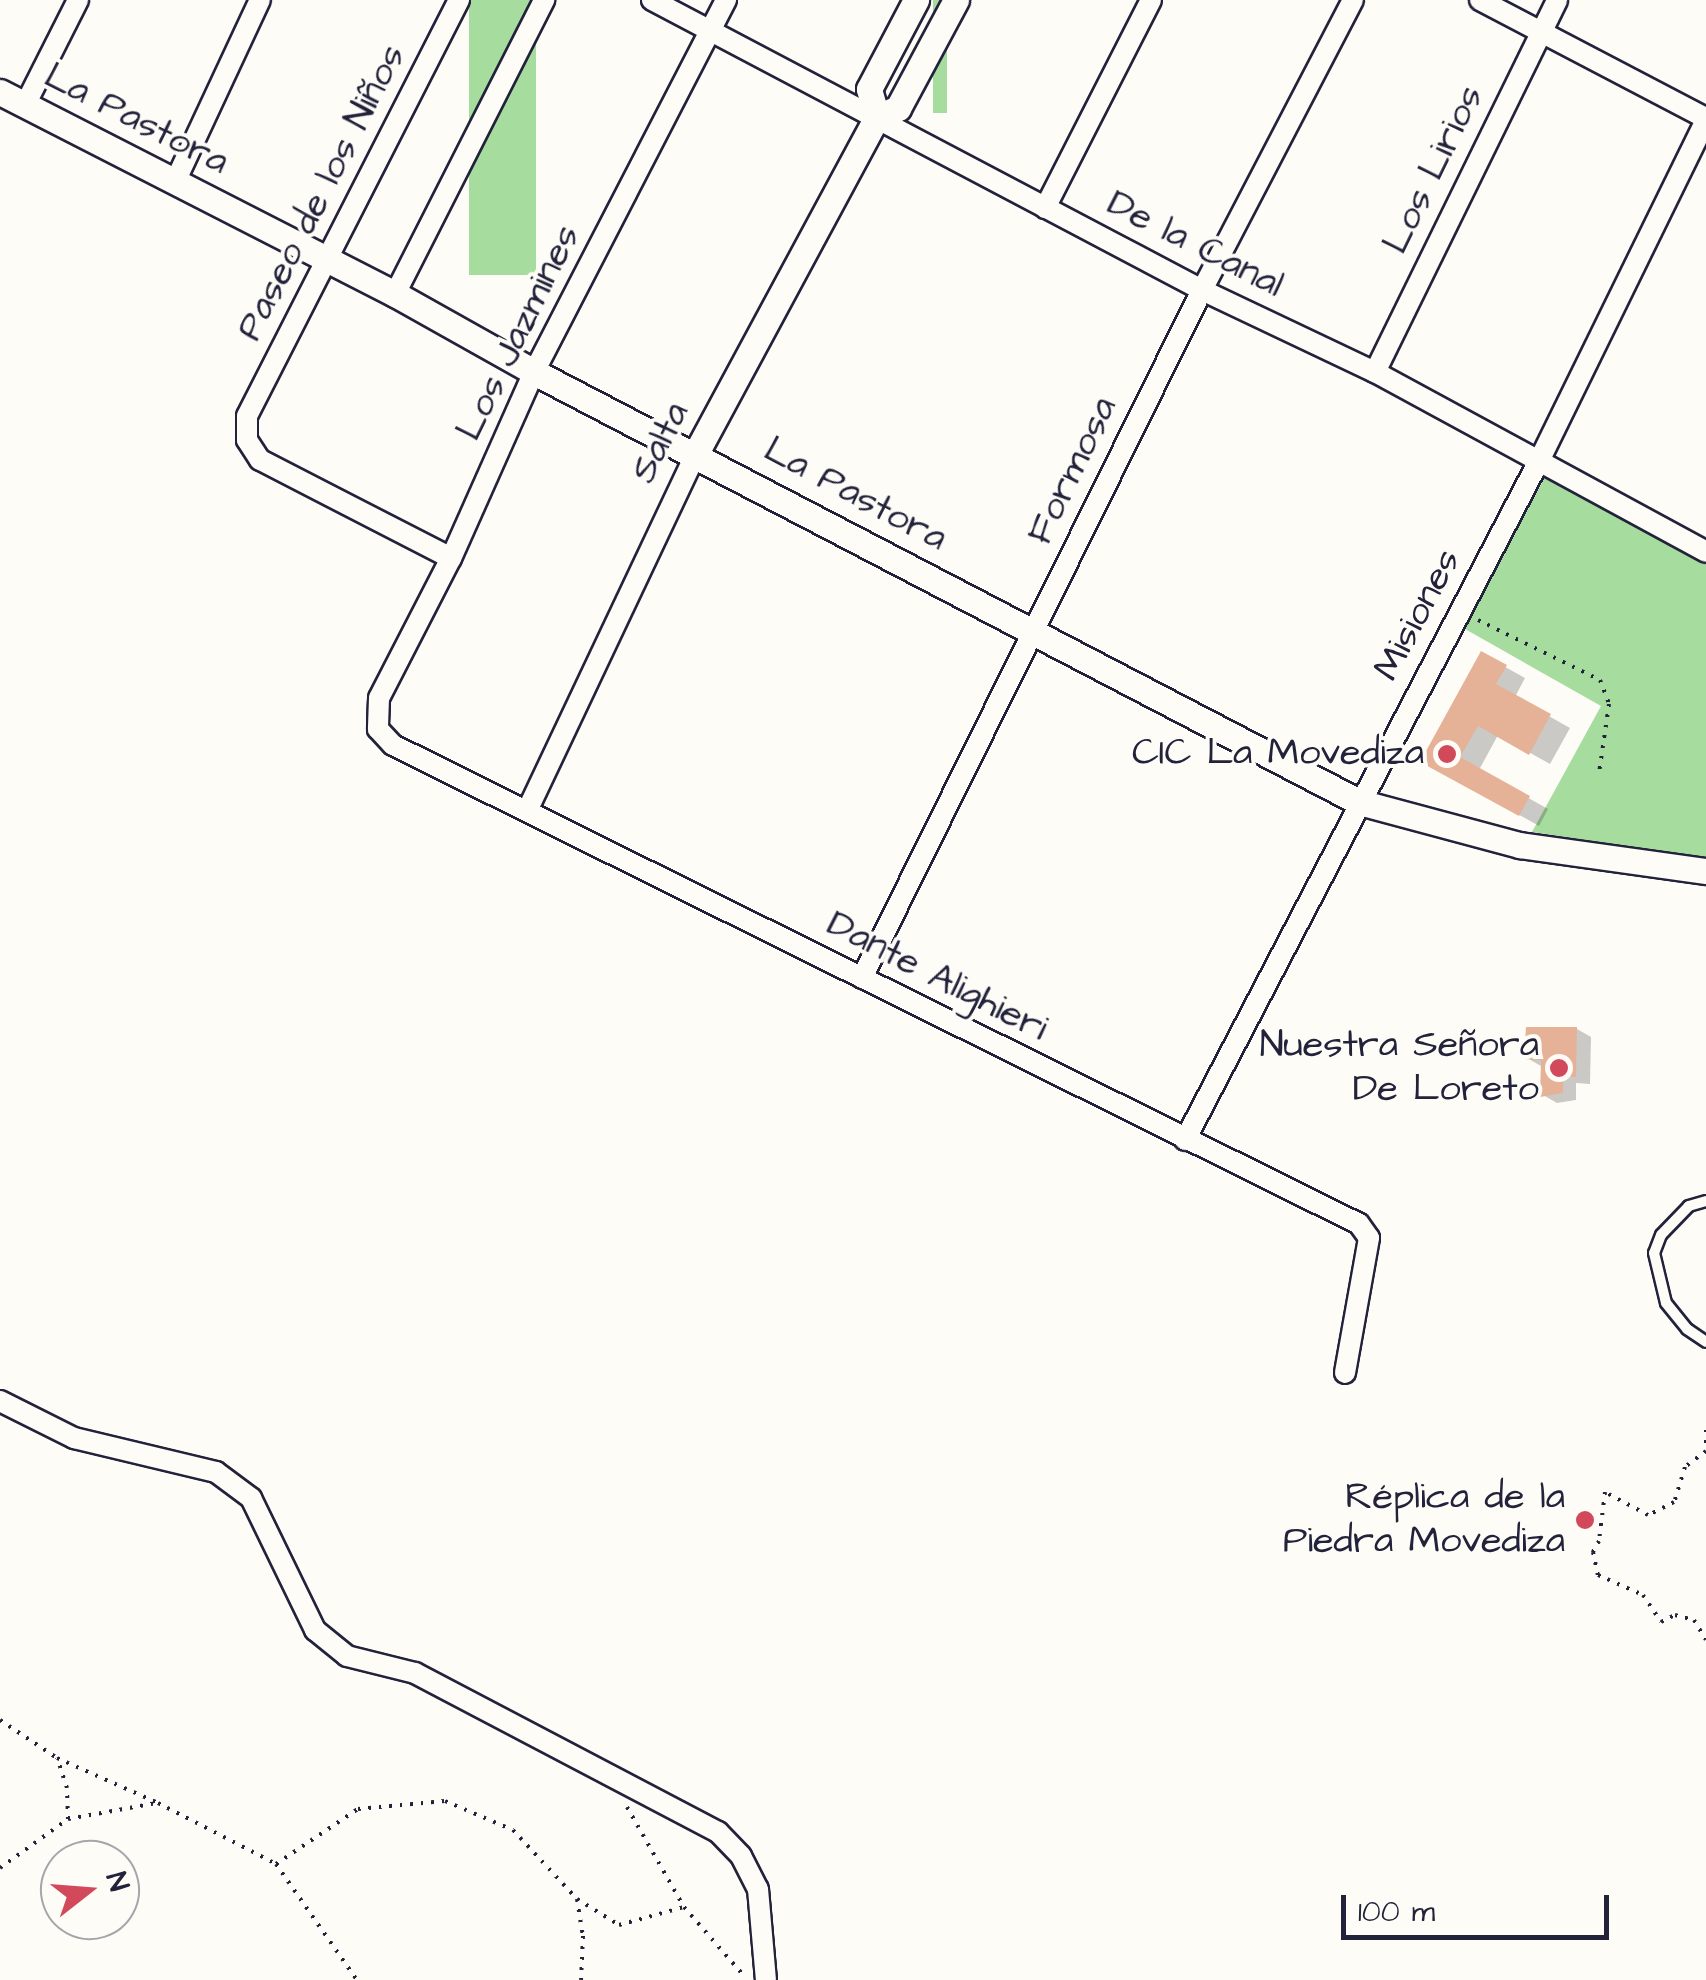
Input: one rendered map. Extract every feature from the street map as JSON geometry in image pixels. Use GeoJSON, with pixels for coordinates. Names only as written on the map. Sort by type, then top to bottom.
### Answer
{"type":"FeatureCollection","features":[{"type":"Feature","properties":{"kind":"street"},"geometry":{"type":"LineString","coordinates":[[25,105],[78,0]]}},
{"type":"Feature","properties":{"kind":"street"},"geometry":{"type":"LineString","coordinates":[[176,182],[260,0]]}},
{"type":"Feature","properties":{"kind":"street","name":"Paseo de los Niños"},"geometry":{"type":"LineString","coordinates":[[451,558],[260,460],[246,440],[247,416],[459,0]]}},
{"type":"Feature","properties":{"kind":"street"},"geometry":{"type":"LineString","coordinates":[[395,294],[544,0]]}},
{"type":"Feature","properties":{"kind":"street","name":"De la Canal"},"geometry":{"type":"LineString","coordinates":[[652,0],[1202,290],[1375,372],[1706,552]]}},
{"type":"Feature","properties":{"kind":"street","name":"Los Jazmines"},"geometry":{"type":"LineString","coordinates":[[379,698],[451,558],[534,372],[726,0]]}},
{"type":"Feature","properties":{"kind":"street","name":"Salta"},"geometry":{"type":"LineString","coordinates":[[877,116],[869,89],[916,0]]}},
{"type":"Feature","properties":{"kind":"street","name":"Salta"},"geometry":{"type":"LineString","coordinates":[[527,811],[696,453],[877,116],[898,108],[956,0]]}},
{"type":"Feature","properties":{"kind":"street"},"geometry":{"type":"LineString","coordinates":[[1045,208],[1150,0]]}},
{"type":"Feature","properties":{"kind":"street","name":"Formosa"},"geometry":{"type":"LineString","coordinates":[[862,978],[1202,290],[1353,0]]}},
{"type":"Feature","properties":{"kind":"street"},"geometry":{"type":"LineString","coordinates":[[1480,0],[1706,119]]}},
{"type":"Feature","properties":{"kind":"street","name":"Los Lirios"},"geometry":{"type":"LineString","coordinates":[[1375,372],[1557,0]]}},
{"type":"Feature","properties":{"kind":"street","name":"La Pastora"},"geometry":{"type":"LineString","coordinates":[[0,92],[395,294],[534,372],[696,453],[1359,802],[1520,846],[1706,871]]}},
{"type":"Feature","properties":{"kind":"street","name":"Misiones"},"geometry":{"type":"LineString","coordinates":[[1185,1140],[1540,459],[1706,119]]}},
{"type":"Feature","properties":{"kind":"street","name":"Dante Alighieri"},"geometry":{"type":"LineString","coordinates":[[379,698],[378,728],[393,745],[1359,1224],[1369,1238],[1345,1374]]}},
{"type":"Feature","properties":{"kind":"street"},"geometry":{"type":"LineString","coordinates":[[0,1401],[74,1438],[216,1472],[250,1498],[315,1630],[346,1656],[415,1673],[718,1832],[741,1856],[758,1889],[766,1980]]}},
{"type":"Feature","properties":{"kind":"lane"},"geometry":{"type":"LineString","coordinates":[[1706,1200],[1690,1206],[1661,1235],[1654,1253],[1666,1303],[1687,1328],[1706,1342]]}},
{"type":"Feature","properties":{"kind":"path"},"geometry":{"type":"LineString","coordinates":[[1460,612],[1600,680],[1609,704],[1599,773]]}},
{"type":"Feature","properties":{"kind":"path"},"geometry":{"type":"LineString","coordinates":[[1706,1430],[1706,1450],[1686,1467],[1674,1502],[1648,1515],[1605,1492],[1594,1564],[1598,1575],[1643,1595],[1661,1622],[1675,1615],[1694,1620],[1706,1640]]}},
{"type":"Feature","properties":{"kind":"path"},"geometry":{"type":"LineString","coordinates":[[1,1722],[57,1758],[158,1802],[276,1864],[358,1980]]}},
{"type":"Feature","properties":{"kind":"path"},"geometry":{"type":"LineString","coordinates":[[57,1758],[67,1788],[68,1820]]}},
{"type":"Feature","properties":{"kind":"path"},"geometry":{"type":"LineString","coordinates":[[609,1775],[684,1907],[748,1980]]}},
{"type":"Feature","properties":{"kind":"path"},"geometry":{"type":"LineString","coordinates":[[276,1864],[358,1809],[445,1801],[514,1830],[577,1898],[619,1926],[684,1907]]}},
{"type":"Feature","properties":{"kind":"path"},"geometry":{"type":"LineString","coordinates":[[0,1868],[68,1820],[158,1802]]}},
{"type":"Feature","properties":{"kind":"path"},"geometry":{"type":"LineString","coordinates":[[577,1898],[583,1936],[581,1980]]}},
{"type":"Feature","properties":{"kind":"green space"},"geometry":{"type":"Polygon","coordinates":[[[469,0],[536,0],[536,275],[469,275],[469,0]]]}},
{"type":"Feature","properties":{"kind":"green space"},"geometry":{"type":"Polygon","coordinates":[[[933,0],[947,0],[947,113],[933,113],[933,0]]]}},
{"type":"Feature","properties":{"kind":"green space"},"geometry":{"type":"Polygon","coordinates":[[[1546,475],[1706,560],[1706,858],[1532,832],[1601,706],[1465,629],[1546,475]]]}},
{"type":"Feature","properties":{"kind":"building","name":"CIC La Movediza"},"geometry":{"type":"Polygon","coordinates":[[[1481,651],[1507,665],[1496,684],[1551,714],[1529,755],[1478,726],[1460,757],[1530,796],[1519,816],[1420,762],[1481,651]]]}},
{"type":"Feature","properties":{"kind":"building","name":"Nuestra Señora De Loreto"},"geometry":{"type":"Polygon","coordinates":[[[1526,1027],[1577,1027],[1576,1077],[1563,1076],[1563,1093],[1540,1097],[1541,1060],[1524,1059],[1526,1027]]]}},
{"type":"Feature","properties":{"kind":"place","name":"CIC La Movediza"},"geometry":{"type":"Point","coordinates":[1447,754]}},
{"type":"Feature","properties":{"kind":"place","name":"Nuestra Señora De Loreto"},"geometry":{"type":"Point","coordinates":[1559,1068]}},
{"type":"Feature","properties":{"kind":"place","name":"Réplica de la Piedra Movediza"},"geometry":{"type":"Point","coordinates":[1585,1520]}}]}
